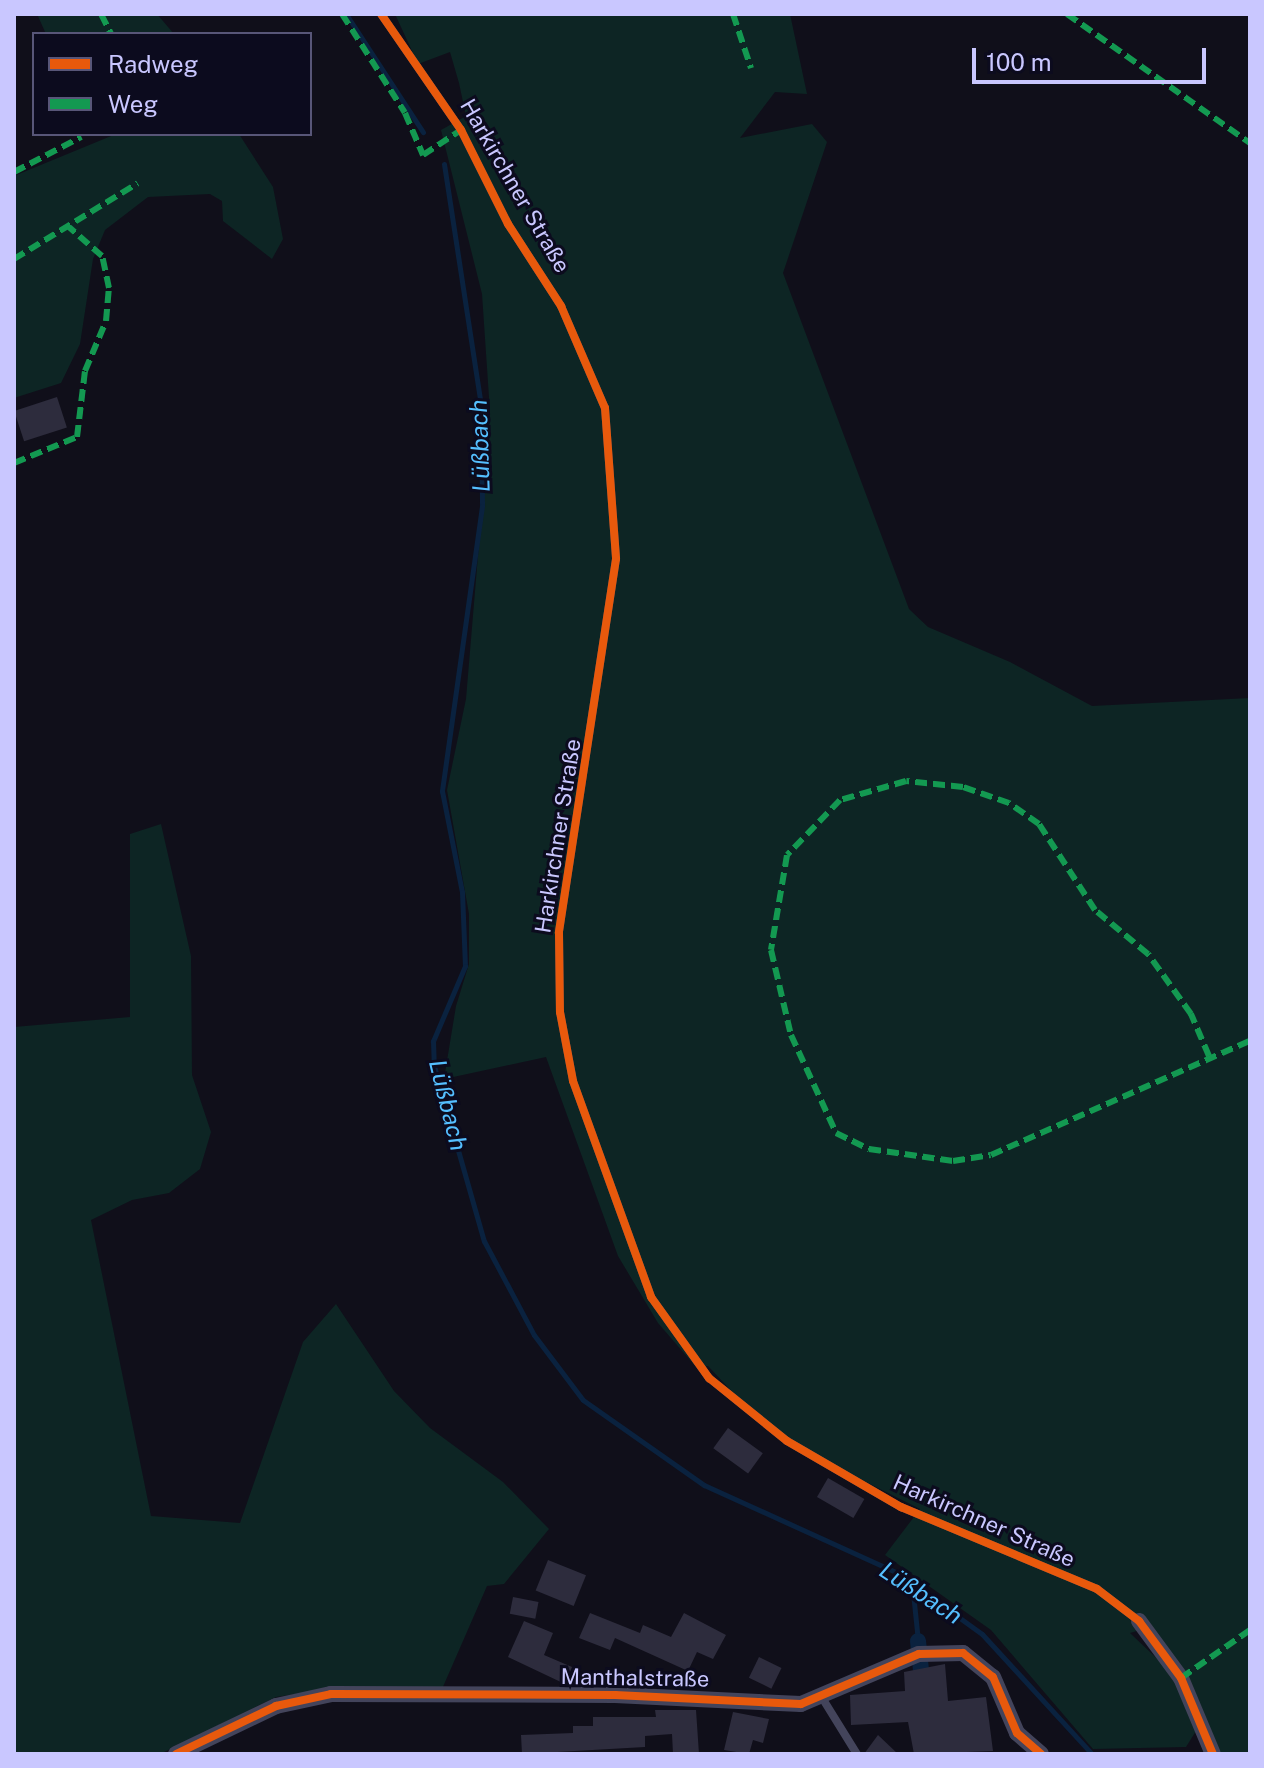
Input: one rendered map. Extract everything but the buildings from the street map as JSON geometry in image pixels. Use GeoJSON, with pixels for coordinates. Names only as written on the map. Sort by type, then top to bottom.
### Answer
{"type":"FeatureCollection","features":[{"type":"Feature","properties":{"kind":"street","name":"Harkirchner Straße"},"geometry":{"type":"LineString","coordinates":[[1139,1621],[1181,1678],[1213,1754]]}},
{"type":"Feature","properties":{"kind":"street","name":"Manthalstraße"},"geometry":{"type":"LineString","coordinates":[[176,1754],[276,1706],[331,1694],[615,1695],[801,1704],[919,1654],[963,1653],[993,1677],[1017,1733],[1041,1754]]}},
{"type":"Feature","properties":{"kind":"lane","name":"Harkirchner Straße"},"geometry":{"type":"LineString","coordinates":[[381,14],[461,130],[508,224],[561,306],[605,408],[616,559],[559,933],[560,1012],[573,1081],[651,1297],[709,1378],[787,1441],[901,1507],[1097,1589],[1139,1621]]}},
{"type":"Feature","properties":{"kind":"lane"},"geometry":{"type":"LineString","coordinates":[[821,1696],[857,1754]]}},
{"type":"Feature","properties":{"kind":"green space"},"geometry":{"type":"Polygon","coordinates":[[[37,14],[157,14],[172,32],[45,32],[37,14]]]}},
{"type":"Feature","properties":{"kind":"green space"},"geometry":{"type":"Polygon","coordinates":[[[395,14],[790,14],[807,94],[775,92],[740,138],[812,124],[827,142],[783,273],[909,609],[928,627],[1010,662],[1092,706],[1250,698],[1250,1754],[1220,1754],[1147,1628],[1130,1633],[1170,1671],[1196,1731],[1186,1747],[1093,1749],[991,1630],[885,1555],[920,1509],[806,1452],[754,1415],[708,1366],[696,1367],[658,1323],[618,1256],[546,1057],[444,1079],[456,1006],[469,964],[469,914],[447,790],[466,699],[490,412],[482,294],[441,130],[466,116],[459,83],[450,52],[418,64],[395,14]]]}},
{"type":"Feature","properties":{"kind":"green space"},"geometry":{"type":"Polygon","coordinates":[[[111,136],[240,136],[273,187],[283,239],[272,259],[223,221],[222,201],[210,194],[148,197],[105,230],[93,259],[80,344],[61,383],[14,398],[14,176],[111,136]]]}},
{"type":"Feature","properties":{"kind":"green space"},"geometry":{"type":"Polygon","coordinates":[[[161,824],[191,956],[192,1075],[211,1132],[200,1169],[169,1193],[132,1200],[91,1220],[151,1516],[240,1523],[303,1342],[336,1304],[394,1391],[430,1428],[503,1482],[549,1529],[504,1584],[487,1586],[442,1689],[335,1688],[276,1697],[160,1754],[14,1754],[14,1027],[130,1017],[130,834],[161,824]]]}},
{"type":"Feature","properties":{"kind":"waterway","name":"Lüßbach"},"geometry":{"type":"LineString","coordinates":[[346,14],[423,132]]}},
{"type":"Feature","properties":{"kind":"waterway","name":"Lüßbach"},"geometry":{"type":"LineString","coordinates":[[444,164],[481,406],[482,506],[442,791],[462,892],[465,966],[433,1041],[434,1066],[484,1241],[534,1335],[583,1400],[704,1485],[896,1572],[982,1634],[1092,1754]]}},
{"type":"Feature","properties":{"kind":"waterway"},"geometry":{"type":"LineString","coordinates":[[912,1583],[918,1641]]}},
{"type":"Feature","properties":{"kind":"waterway"},"geometry":{"type":"LineString","coordinates":[[918,1641],[923,1689]]}},
{"type":"Feature","properties":{"kind":"marked path"},"geometry":{"type":"LineString","coordinates":[[101,14],[110,32]]}},
{"type":"Feature","properties":{"kind":"marked path"},"geometry":{"type":"LineString","coordinates":[[342,14],[405,113],[423,155],[461,130]]}},
{"type":"Feature","properties":{"kind":"marked path"},"geometry":{"type":"LineString","coordinates":[[733,14],[751,68]]}},
{"type":"Feature","properties":{"kind":"marked path"},"geometry":{"type":"LineString","coordinates":[[1067,14],[1250,143]]}},
{"type":"Feature","properties":{"kind":"marked path"},"geometry":{"type":"LineString","coordinates":[[14,172],[81,137]]}},
{"type":"Feature","properties":{"kind":"marked path"},"geometry":{"type":"LineString","coordinates":[[14,259],[138,183]]}},
{"type":"Feature","properties":{"kind":"marked path"},"geometry":{"type":"LineString","coordinates":[[14,463],[77,437],[85,371],[106,321],[109,288],[102,256],[69,227]]}},
{"type":"Feature","properties":{"kind":"marked path"},"geometry":{"type":"LineString","coordinates":[[1209,1056],[1191,1014],[1148,954],[1095,910],[1039,824],[1009,803],[963,787],[906,781],[840,800],[787,855],[771,950],[791,1035],[836,1133],[869,1149],[953,1161],[991,1155],[1250,1041]]}},
{"type":"Feature","properties":{"kind":"marked path"},"geometry":{"type":"LineString","coordinates":[[1181,1678],[1250,1630]]}},
{"type":"Feature","properties":{"kind":"cycle path"},"geometry":{"type":"LineString","coordinates":[[381,14],[461,130],[508,224],[561,306],[605,408],[616,559],[559,933],[560,1012],[573,1081],[651,1297],[709,1378],[787,1441],[901,1507],[1097,1589],[1139,1621],[1181,1678],[1213,1754]]}},
{"type":"Feature","properties":{"kind":"cycle path"},"geometry":{"type":"LineString","coordinates":[[176,1754],[276,1706],[331,1694],[615,1695],[801,1704],[919,1654],[963,1653],[993,1677],[1017,1733],[1041,1754]]}}]}
